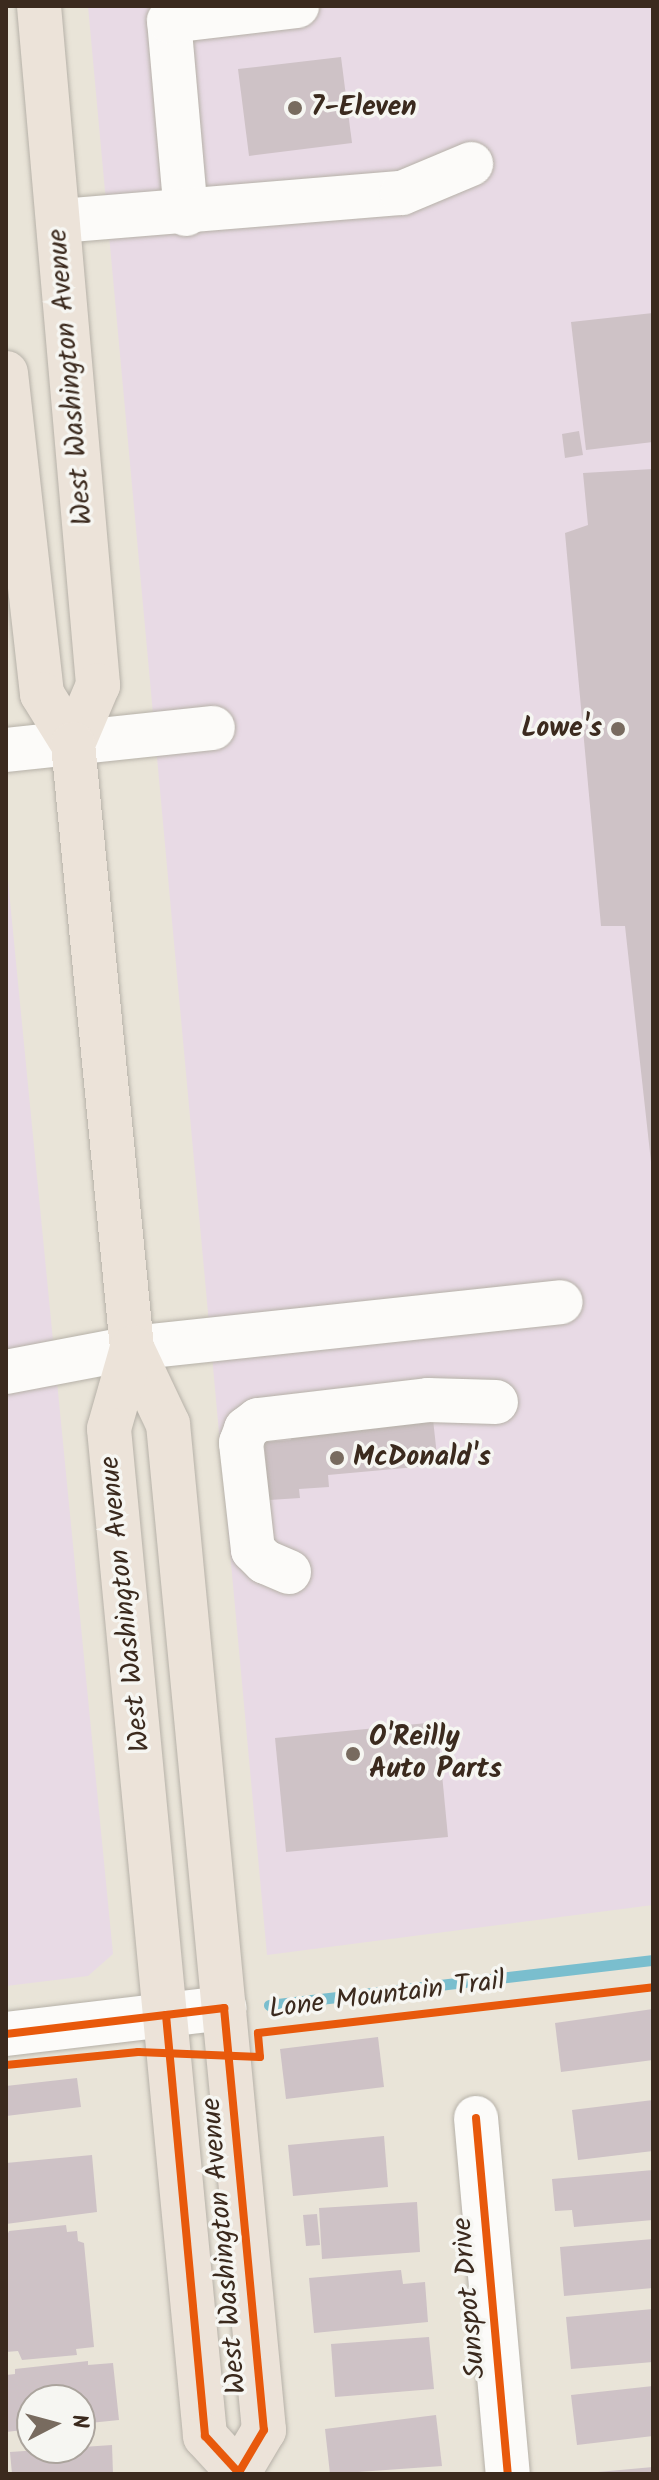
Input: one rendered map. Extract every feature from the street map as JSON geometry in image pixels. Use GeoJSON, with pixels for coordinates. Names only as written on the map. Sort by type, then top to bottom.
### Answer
{"type":"FeatureCollection","features":[{"type":"Feature","properties":{"kind":"main road","name":"West Washington Avenue"},"geometry":{"type":"LineString","coordinates":[[39,6],[98,685],[73,744]]}},
{"type":"Feature","properties":{"kind":"main road","name":"West Washington Avenue"},"geometry":{"type":"LineString","coordinates":[[6,373],[42,694],[73,744],[132,1348],[168,1424],[264,2430],[238,2473],[205,2436],[109,1429],[132,1348]]}},
{"type":"Feature","properties":{"kind":"street"},"geometry":{"type":"LineString","coordinates":[[186,214],[168,14],[297,6]]}},
{"type":"Feature","properties":{"kind":"street"},"geometry":{"type":"LineString","coordinates":[[59,221],[186,214],[402,193],[471,164]]}},
{"type":"Feature","properties":{"kind":"street"},"geometry":{"type":"LineString","coordinates":[[6,750],[213,728]]}},
{"type":"Feature","properties":{"kind":"street"},"geometry":{"type":"LineString","coordinates":[[6,1372],[132,1348],[561,1302]]}},
{"type":"Feature","properties":{"kind":"street"},"geometry":{"type":"LineString","coordinates":[[289,1572],[265,1562],[253,1550],[241,1443],[246,1429],[258,1420],[428,1400],[496,1402]]}},
{"type":"Feature","properties":{"kind":"street"},"geometry":{"type":"LineString","coordinates":[[6,2034],[224,2008]]}},
{"type":"Feature","properties":{"kind":"street","name":"Sunspot Drive"},"geometry":{"type":"LineString","coordinates":[[476,2118],[508,2474]]}},
{"type":"Feature","properties":{"kind":"shaded area"},"geometry":{"type":"Polygon","coordinates":[[[88,6],[653,6],[653,1905],[267,1955],[88,6]]]}},
{"type":"Feature","properties":{"kind":"shaded area"},"geometry":{"type":"Polygon","coordinates":[[[6,860],[113,1954],[88,1976],[6,1986],[6,860]]]}},
{"type":"Feature","properties":{"kind":"building"},"geometry":{"type":"Polygon","coordinates":[[[341,57],[352,143],[249,156],[238,69],[341,57]]]}},
{"type":"Feature","properties":{"kind":"building"},"geometry":{"type":"Polygon","coordinates":[[[653,313],[653,442],[586,450],[571,322],[653,313]]]}},
{"type":"Feature","properties":{"kind":"building"},"geometry":{"type":"Polygon","coordinates":[[[579,431],[583,455],[565,458],[562,434],[579,431]]]}},
{"type":"Feature","properties":{"kind":"building","name":"Lowe's"},"geometry":{"type":"Polygon","coordinates":[[[653,469],[651,1162],[625,926],[601,926],[565,533],[588,525],[583,473],[653,469]]]}},
{"type":"Feature","properties":{"kind":"building"},"geometry":{"type":"Polygon","coordinates":[[[432,1410],[438,1465],[328,1475],[329,1487],[299,1489],[300,1498],[269,1500],[264,1442],[291,1440],[289,1423],[432,1410]]]}},
{"type":"Feature","properties":{"kind":"building"},"geometry":{"type":"Polygon","coordinates":[[[437,1722],[448,1837],[286,1852],[275,1738],[437,1722]]]}},
{"type":"Feature","properties":{"kind":"building"},"geometry":{"type":"Polygon","coordinates":[[[653,2009],[653,2060],[561,2072],[555,2023],[653,2009]]]}},
{"type":"Feature","properties":{"kind":"building"},"geometry":{"type":"Polygon","coordinates":[[[378,2037],[384,2087],[286,2099],[280,2049],[378,2037]]]}},
{"type":"Feature","properties":{"kind":"building"},"geometry":{"type":"Polygon","coordinates":[[[77,2078],[81,2107],[6,2116],[6,2086],[77,2078]]]}},
{"type":"Feature","properties":{"kind":"building"},"geometry":{"type":"Polygon","coordinates":[[[653,2100],[653,2151],[578,2160],[572,2110],[653,2100]]]}},
{"type":"Feature","properties":{"kind":"building"},"geometry":{"type":"Polygon","coordinates":[[[384,2136],[388,2187],[293,2196],[288,2145],[384,2136]]]}},
{"type":"Feature","properties":{"kind":"building"},"geometry":{"type":"Polygon","coordinates":[[[92,2155],[97,2212],[6,2224],[6,2163],[92,2155]]]}},
{"type":"Feature","properties":{"kind":"building"},"geometry":{"type":"Polygon","coordinates":[[[653,2170],[653,2220],[574,2227],[572,2210],[555,2211],[552,2179],[653,2170]]]}},
{"type":"Feature","properties":{"kind":"building"},"geometry":{"type":"Polygon","coordinates":[[[417,2202],[420,2252],[322,2259],[319,2208],[417,2202]]]}},
{"type":"Feature","properties":{"kind":"building"},"geometry":{"type":"Polygon","coordinates":[[[317,2214],[320,2245],[306,2246],[303,2215],[317,2214]]]}},
{"type":"Feature","properties":{"kind":"building"},"geometry":{"type":"Polygon","coordinates":[[[66,2225],[67,2232],[77,2231],[78,2241],[84,2243],[94,2347],[76,2349],[77,2355],[22,2360],[18,2351],[6,2352],[6,2238],[9,2231],[66,2225]]]}},
{"type":"Feature","properties":{"kind":"building"},"geometry":{"type":"Polygon","coordinates":[[[653,2239],[653,2288],[564,2296],[560,2247],[653,2239]]]}},
{"type":"Feature","properties":{"kind":"building"},"geometry":{"type":"Polygon","coordinates":[[[401,2270],[403,2284],[425,2282],[428,2322],[314,2333],[309,2278],[401,2270]]]}},
{"type":"Feature","properties":{"kind":"building"},"geometry":{"type":"Polygon","coordinates":[[[653,2309],[653,2362],[571,2369],[566,2317],[653,2309]]]}},
{"type":"Feature","properties":{"kind":"building"},"geometry":{"type":"Polygon","coordinates":[[[429,2337],[434,2389],[335,2397],[331,2344],[429,2337]]]}},
{"type":"Feature","properties":{"kind":"building"},"geometry":{"type":"Polygon","coordinates":[[[88,2361],[88,2365],[113,2363],[119,2420],[96,2422],[96,2384],[16,2384],[16,2431],[6,2432],[6,2375],[15,2374],[15,2369],[88,2361]]]}},
{"type":"Feature","properties":{"kind":"building"},"geometry":{"type":"Polygon","coordinates":[[[653,2386],[653,2436],[577,2445],[571,2395],[653,2386]]]}},
{"type":"Feature","properties":{"kind":"building"},"geometry":{"type":"Polygon","coordinates":[[[436,2415],[442,2466],[330,2474],[325,2429],[436,2415]]]}},
{"type":"Feature","properties":{"kind":"building"},"geometry":{"type":"Polygon","coordinates":[[[112,2445],[113,2474],[12,2474],[10,2452],[16,2452],[16,2464],[96,2464],[96,2446],[112,2445]]]}},
{"type":"Feature","properties":{"kind":"building"},"geometry":{"type":"Polygon","coordinates":[[[653,2467],[653,2474],[598,2474],[598,2472],[653,2467]]]}},
{"type":"Feature","properties":{"kind":"waterway"},"geometry":{"type":"LineString","coordinates":[[269,2005],[653,1960]]}},
{"type":"Feature","properties":{"kind":"cycle path","name":"Lone Mountain Trail"},"geometry":{"type":"LineString","coordinates":[[6,2065],[138,2052],[260,2057],[258,2033],[653,1987]]}},
{"type":"Feature","properties":{"kind":"cycle path"},"geometry":{"type":"LineString","coordinates":[[6,2034],[224,2008],[264,2430],[238,2474]]}},
{"type":"Feature","properties":{"kind":"cycle path"},"geometry":{"type":"LineString","coordinates":[[166,2015],[205,2436],[238,2472]]}},
{"type":"Feature","properties":{"kind":"cycle path"},"geometry":{"type":"LineString","coordinates":[[476,2118],[508,2474]]}},
{"type":"Feature","properties":{"kind":"place","name":"7-Eleven"},"geometry":{"type":"Point","coordinates":[295,108]}},
{"type":"Feature","properties":{"kind":"place","name":"Lowe's"},"geometry":{"type":"Point","coordinates":[618,729]}},
{"type":"Feature","properties":{"kind":"place","name":"McDonald's"},"geometry":{"type":"Point","coordinates":[337,1458]}},
{"type":"Feature","properties":{"kind":"place","name":"O'Reilly Auto Parts"},"geometry":{"type":"Point","coordinates":[353,1754]}}]}
